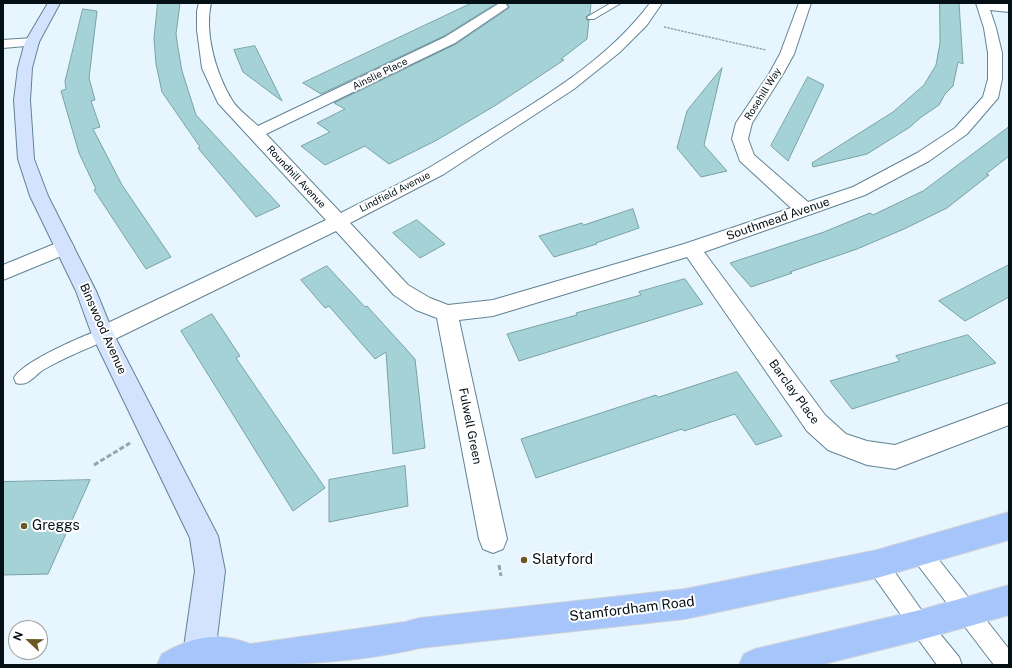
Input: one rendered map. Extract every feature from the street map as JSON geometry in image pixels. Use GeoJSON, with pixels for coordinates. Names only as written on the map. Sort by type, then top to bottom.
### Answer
{"type":"FeatureCollection","features":[{"type":"Feature","properties":{"kind":"main road","name":"Stamfordham Road"},"geometry":{"type":"LineString","coordinates":[[252,662],[405,637],[420,633],[685,604],[877,564],[921,553],[1009,526]]}},
{"type":"Feature","properties":{"kind":"main road"},"geometry":{"type":"LineString","coordinates":[[755,665],[920,625],[1009,600]]}},
{"type":"Feature","properties":{"kind":"main road"},"geometry":{"type":"LineString","coordinates":[[186,659],[219,652],[233,654],[252,662]]}},
{"type":"Feature","properties":{"kind":"street","name":"Binswood Avenue"},"geometry":{"type":"LineString","coordinates":[[54,3],[32,42],[25,68],[22,100],[26,159],[39,196],[86,291],[103,335],[204,536],[210,565],[186,659]]}},
{"type":"Feature","properties":{"kind":"street","name":"Roundhill Avenue"},"geometry":{"type":"LineString","coordinates":[[205,3],[203,11],[203,30],[209,68],[226,103],[256,133],[401,290],[423,304],[447,312]]}},
{"type":"Feature","properties":{"kind":"street","name":"Lindfield Avenue"},"geometry":{"type":"LineString","coordinates":[[103,335],[338,222],[438,170],[570,86],[615,49],[642,22],[656,3]]}},
{"type":"Feature","properties":{"kind":"street","name":"Rosehill Way"},"geometry":{"type":"LineString","coordinates":[[805,210],[746,157],[740,139],[744,123],[776,74],[787,54],[806,3]]}},
{"type":"Feature","properties":{"kind":"street"},"geometry":{"type":"LineString","coordinates":[[983,4],[1009,8]]}},
{"type":"Feature","properties":{"kind":"street","name":"Southmead Avenue"},"geometry":{"type":"LineString","coordinates":[[447,312],[493,308],[691,249],[859,191],[923,157],[961,131],[990,98],[1002,81],[983,4]]}},
{"type":"Feature","properties":{"kind":"street","name":"Ainslie Place"},"geometry":{"type":"LineString","coordinates":[[256,133],[450,40],[502,7]]}},
{"type":"Feature","properties":{"kind":"street"},"geometry":{"type":"LineString","coordinates":[[3,44],[32,42]]}},
{"type":"Feature","properties":{"kind":"street"},"geometry":{"type":"LineString","coordinates":[[3,272],[64,247]]}},
{"type":"Feature","properties":{"kind":"street","name":"Barclay Place"},"geometry":{"type":"LineString","coordinates":[[691,249],[816,423],[837,442],[867,452],[895,457],[1009,414]]}},
{"type":"Feature","properties":{"kind":"street","name":"Fulwell Green"},"geometry":{"type":"LineString","coordinates":[[447,312],[493,539]]}},
{"type":"Feature","properties":{"kind":"lane"},"geometry":{"type":"LineString","coordinates":[[591,17],[617,3]]}},
{"type":"Feature","properties":{"kind":"lane"},"geometry":{"type":"LineString","coordinates":[[22,378],[37,366],[103,335]]}},
{"type":"Feature","properties":{"kind":"lane"},"geometry":{"type":"LineString","coordinates":[[921,553],[1008,665]]}},
{"type":"Feature","properties":{"kind":"lane"},"geometry":{"type":"LineString","coordinates":[[877,564],[920,625],[951,665]]}},
{"type":"Feature","properties":{"kind":"path"},"geometry":{"type":"LineString","coordinates":[[642,22],[787,54]]}},
{"type":"Feature","properties":{"kind":"path"},"geometry":{"type":"LineString","coordinates":[[94,465],[150,430]]}},
{"type":"Feature","properties":{"kind":"building"},"geometry":{"type":"Polygon","coordinates":[[[158,3],[180,3],[176,34],[178,48],[182,71],[196,115],[280,206],[256,217],[198,148],[200,147],[162,92],[156,64],[154,39],[158,3]]]}},
{"type":"Feature","properties":{"kind":"building"},"geometry":{"type":"Polygon","coordinates":[[[472,3],[497,3],[444,36],[321,94],[303,83],[472,3]]]}},
{"type":"Feature","properties":{"kind":"building"},"geometry":{"type":"Polygon","coordinates":[[[507,3],[591,3],[590,14],[586,17],[587,20],[589,20],[587,39],[561,59],[564,60],[496,105],[437,140],[389,164],[365,146],[325,165],[301,146],[330,132],[317,123],[345,109],[334,103],[456,44],[509,8],[507,3]]]}},
{"type":"Feature","properties":{"kind":"building"},"geometry":{"type":"Polygon","coordinates":[[[940,3],[959,3],[963,64],[958,62],[953,86],[945,94],[939,105],[910,127],[867,154],[813,167],[812,163],[893,112],[924,85],[936,65],[940,43],[940,3]]]}},
{"type":"Feature","properties":{"kind":"building"},"geometry":{"type":"Polygon","coordinates":[[[83,9],[97,11],[89,78],[95,100],[91,101],[100,127],[93,129],[122,185],[171,257],[146,269],[94,190],[96,189],[79,153],[61,91],[66,89],[65,82],[83,9]]]}},
{"type":"Feature","properties":{"kind":"building"},"geometry":{"type":"Polygon","coordinates":[[[255,46],[282,101],[243,72],[234,50],[255,46]]]}},
{"type":"Feature","properties":{"kind":"building"},"geometry":{"type":"Polygon","coordinates":[[[722,68],[704,145],[727,171],[701,177],[677,148],[687,111],[722,68]]]}},
{"type":"Feature","properties":{"kind":"building"},"geometry":{"type":"Polygon","coordinates":[[[808,77],[824,85],[788,161],[771,146],[808,77]]]}},
{"type":"Feature","properties":{"kind":"building"},"geometry":{"type":"Polygon","coordinates":[[[1009,127],[1009,156],[986,174],[989,175],[947,208],[904,229],[857,249],[751,287],[730,263],[824,232],[870,213],[873,215],[923,191],[1009,127]]]}},
{"type":"Feature","properties":{"kind":"building"},"geometry":{"type":"Polygon","coordinates":[[[633,209],[639,228],[596,243],[597,244],[554,257],[539,236],[582,223],[583,225],[633,209]]]}},
{"type":"Feature","properties":{"kind":"building"},"geometry":{"type":"Polygon","coordinates":[[[417,220],[445,244],[420,258],[393,233],[417,220]]]}},
{"type":"Feature","properties":{"kind":"building"},"geometry":{"type":"Polygon","coordinates":[[[1009,265],[1009,297],[965,321],[939,301],[1009,265]]]}},
{"type":"Feature","properties":{"kind":"building"},"geometry":{"type":"Polygon","coordinates":[[[327,266],[365,307],[367,306],[415,359],[425,448],[393,454],[386,352],[375,359],[329,306],[325,308],[301,280],[327,266]]]}},
{"type":"Feature","properties":{"kind":"building"},"geometry":{"type":"Polygon","coordinates":[[[685,279],[703,304],[519,361],[507,334],[577,315],[576,313],[641,295],[639,292],[685,279]]]}},
{"type":"Feature","properties":{"kind":"building"},"geometry":{"type":"Polygon","coordinates":[[[212,314],[240,356],[236,358],[325,488],[293,511],[181,331],[212,314]]]}},
{"type":"Feature","properties":{"kind":"building"},"geometry":{"type":"Polygon","coordinates":[[[968,335],[996,363],[852,409],[830,381],[900,361],[896,356],[968,335]]]}},
{"type":"Feature","properties":{"kind":"building"},"geometry":{"type":"Polygon","coordinates":[[[737,372],[782,436],[756,445],[735,414],[684,431],[682,429],[536,478],[521,439],[656,395],[658,397],[737,372]]]}},
{"type":"Feature","properties":{"kind":"building"},"geometry":{"type":"Polygon","coordinates":[[[405,466],[408,506],[329,522],[329,480],[405,466]]]}},
{"type":"Feature","properties":{"kind":"building"},"geometry":{"type":"Polygon","coordinates":[[[90,480],[48,574],[3,575],[3,482],[90,480]]]}},
{"type":"Feature","properties":{"kind":"place","name":"Greggs"},"geometry":{"type":"Point","coordinates":[24,526]}},
{"type":"Feature","properties":{"kind":"place","name":"Slatyford"},"geometry":{"type":"Point","coordinates":[524,560]}}]}
